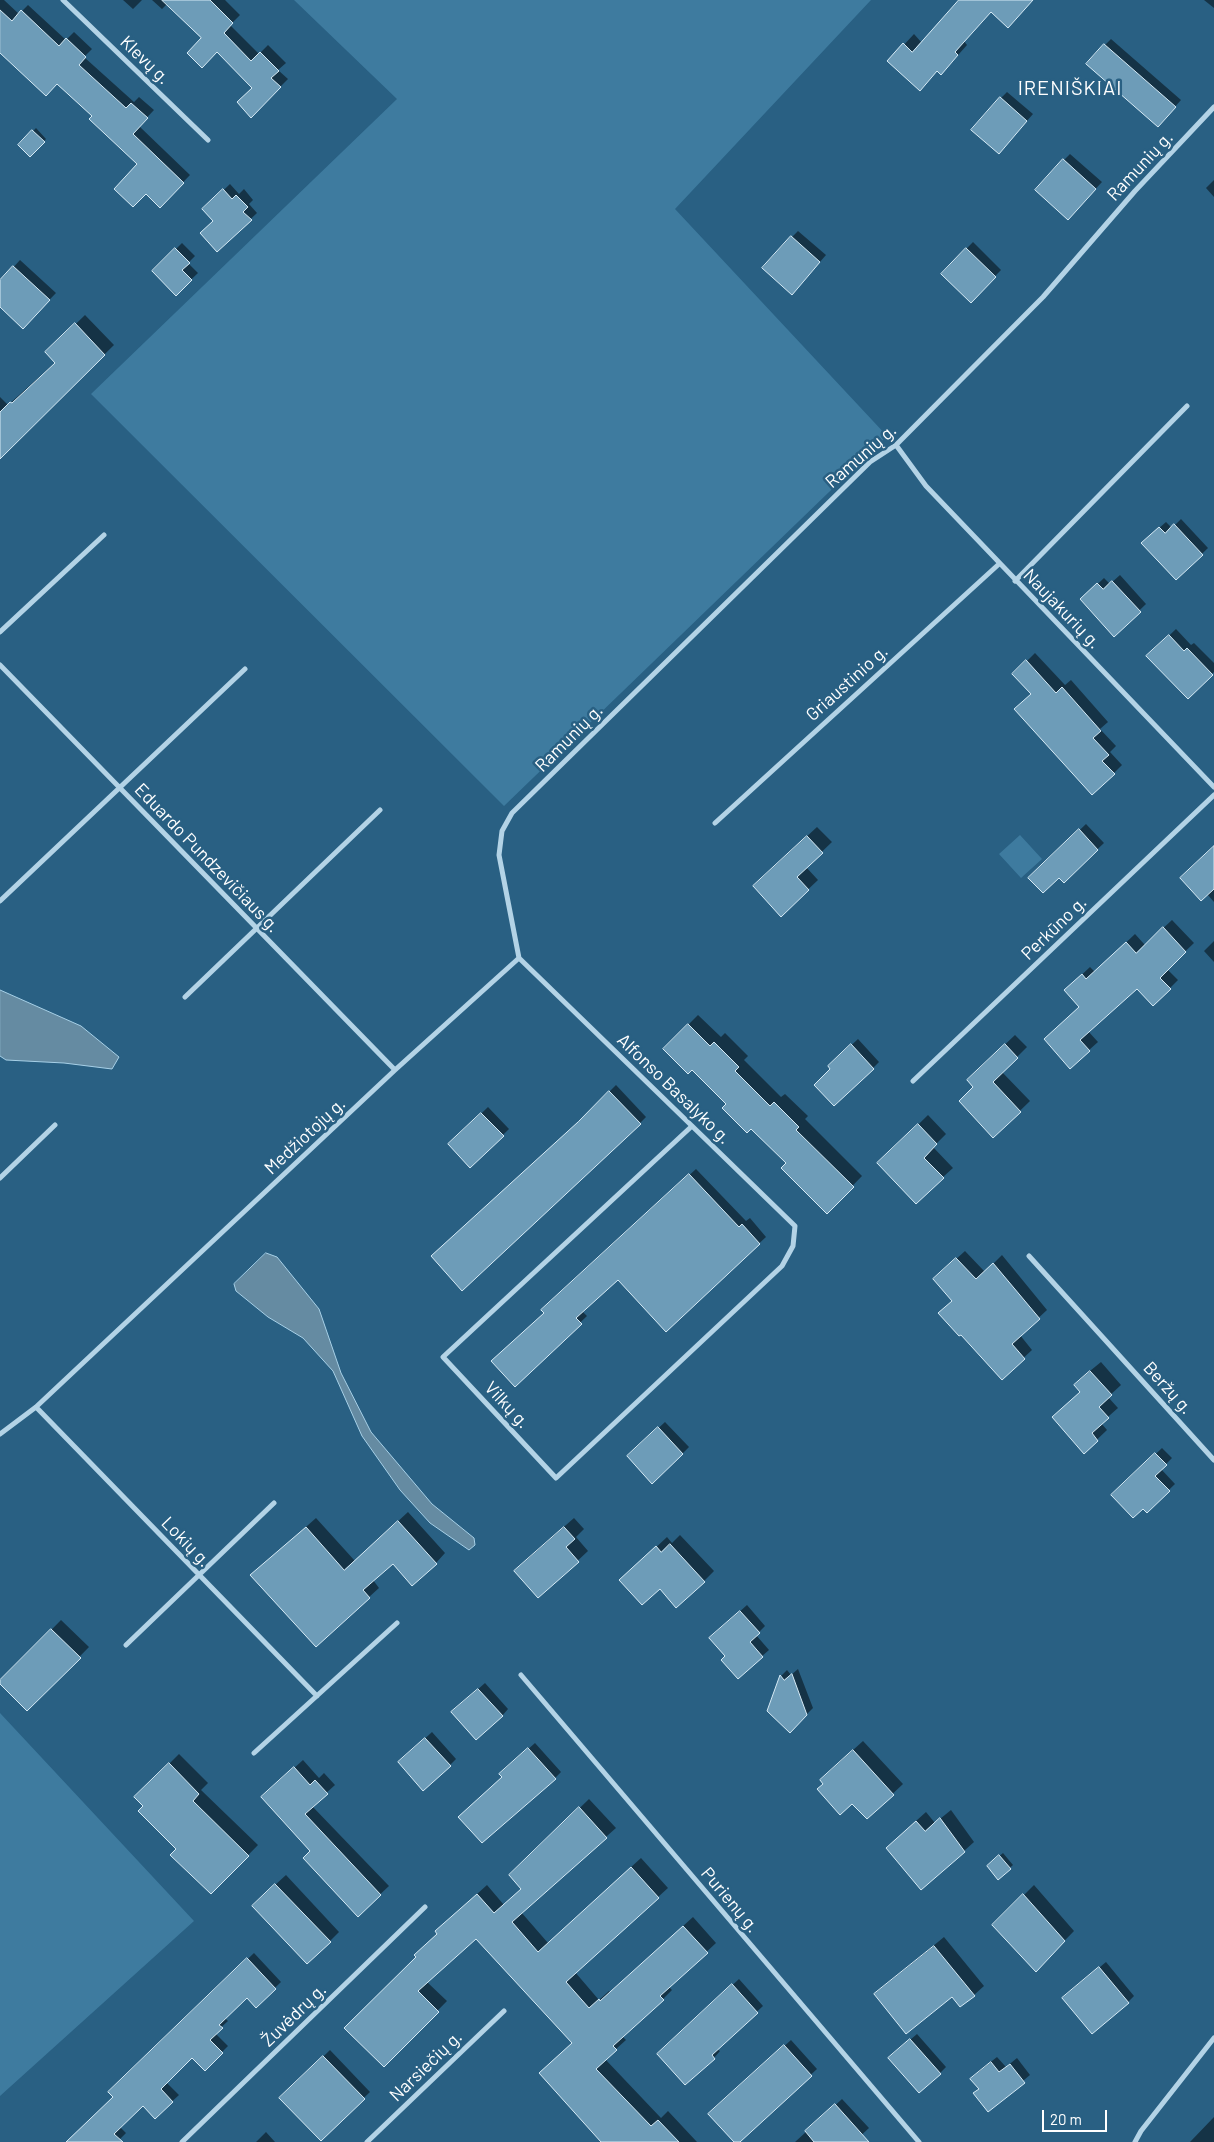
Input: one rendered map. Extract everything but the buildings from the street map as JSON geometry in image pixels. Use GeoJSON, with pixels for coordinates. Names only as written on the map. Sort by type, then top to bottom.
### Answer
{"type":"FeatureCollection","features":[{"type":"Feature","properties":{"kind":"street","name":"Klevų g."},"geometry":{"type":"LineString","coordinates":[[63,0],[208,140]]}},
{"type":"Feature","properties":{"kind":"street","name":"Ramunių g."},"geometry":{"type":"LineString","coordinates":[[520,958],[499,855],[502,831],[512,814],[870,462],[896,445],[1043,297],[1135,191],[1214,107]]}},
{"type":"Feature","properties":{"kind":"street"},"geometry":{"type":"LineString","coordinates":[[1015,581],[1187,406]]}},
{"type":"Feature","properties":{"kind":"street","name":"Naujakurių g."},"geometry":{"type":"LineString","coordinates":[[896,445],[926,486],[1214,787]]}},
{"type":"Feature","properties":{"kind":"street"},"geometry":{"type":"LineString","coordinates":[[0,632],[104,535]]}},
{"type":"Feature","properties":{"kind":"street","name":"Griaustinio g."},"geometry":{"type":"LineString","coordinates":[[715,823],[999,564]]}},
{"type":"Feature","properties":{"kind":"street","name":"Eduardo Pundzevičiaus g."},"geometry":{"type":"LineString","coordinates":[[0,665],[395,1070]]}},
{"type":"Feature","properties":{"kind":"street"},"geometry":{"type":"LineString","coordinates":[[0,901],[245,669]]}},
{"type":"Feature","properties":{"kind":"street","name":"Perkūno g."},"geometry":{"type":"LineString","coordinates":[[913,1081],[1214,795]]}},
{"type":"Feature","properties":{"kind":"street"},"geometry":{"type":"LineString","coordinates":[[185,997],[380,810]]}},
{"type":"Feature","properties":{"kind":"street","name":"Medžiotojų g."},"geometry":{"type":"LineString","coordinates":[[0,1434],[36,1407],[395,1070],[520,958]]}},
{"type":"Feature","properties":{"kind":"street","name":"Alfonso Basalyko g."},"geometry":{"type":"LineString","coordinates":[[520,958],[795,1226],[793,1246]]}},
{"type":"Feature","properties":{"kind":"street"},"geometry":{"type":"LineString","coordinates":[[0,1178],[55,1125]]}},
{"type":"Feature","properties":{"kind":"street","name":"Vilkų g."},"geometry":{"type":"LineString","coordinates":[[692,1126],[443,1356],[556,1478],[782,1266],[793,1246]]}},
{"type":"Feature","properties":{"kind":"street","name":"Beržų g."},"geometry":{"type":"LineString","coordinates":[[1029,1256],[1214,1460]]}},
{"type":"Feature","properties":{"kind":"street","name":"Lokių g."},"geometry":{"type":"LineString","coordinates":[[36,1407],[317,1696]]}},
{"type":"Feature","properties":{"kind":"street"},"geometry":{"type":"LineString","coordinates":[[126,1645],[274,1503]]}},
{"type":"Feature","properties":{"kind":"street"},"geometry":{"type":"LineString","coordinates":[[254,1753],[397,1623]]}},
{"type":"Feature","properties":{"kind":"street","name":"Purienų g."},"geometry":{"type":"LineString","coordinates":[[521,1675],[919,2142]]}},
{"type":"Feature","properties":{"kind":"street","name":"Žuvėdrų g."},"geometry":{"type":"LineString","coordinates":[[182,2142],[425,1908]]}},
{"type":"Feature","properties":{"kind":"street","name":"Narsiečių g."},"geometry":{"type":"LineString","coordinates":[[367,2142],[504,2011]]}},
{"type":"Feature","properties":{"kind":"street"},"geometry":{"type":"LineString","coordinates":[[1135,2142],[1141,2131],[1214,2038]]}},
{"type":"Feature","properties":{"kind":"shaded area"},"geometry":{"type":"Polygon","coordinates":[[[294,0],[871,0],[675,209],[887,436],[504,806],[91,394],[397,99],[294,0]]]}},
{"type":"Feature","properties":{"kind":"shaded area"},"geometry":{"type":"Polygon","coordinates":[[[1020,835],[1042,859],[1021,878],[999,854],[1020,835]]]}},
{"type":"Feature","properties":{"kind":"shaded area"},"geometry":{"type":"Polygon","coordinates":[[[0,990],[81,1026],[119,1057],[112,1069],[64,1063],[6,1060],[0,1056],[0,990]]]}},
{"type":"Feature","properties":{"kind":"shaded area"},"geometry":{"type":"Polygon","coordinates":[[[266,1253],[277,1257],[319,1309],[341,1373],[371,1432],[432,1504],[474,1538],[475,1545],[469,1550],[430,1523],[400,1490],[362,1436],[333,1371],[303,1338],[268,1317],[236,1291],[234,1284],[266,1253]]]}},
{"type":"Feature","properties":{"kind":"shaded area"},"geometry":{"type":"Polygon","coordinates":[[[0,1713],[194,1921],[0,2096],[0,1713]]]}},
{"type":"Feature","properties":{"kind":"district","name":"IRENIŠKIAI"},"geometry":{"type":"Point","coordinates":[1070,88]}}]}
